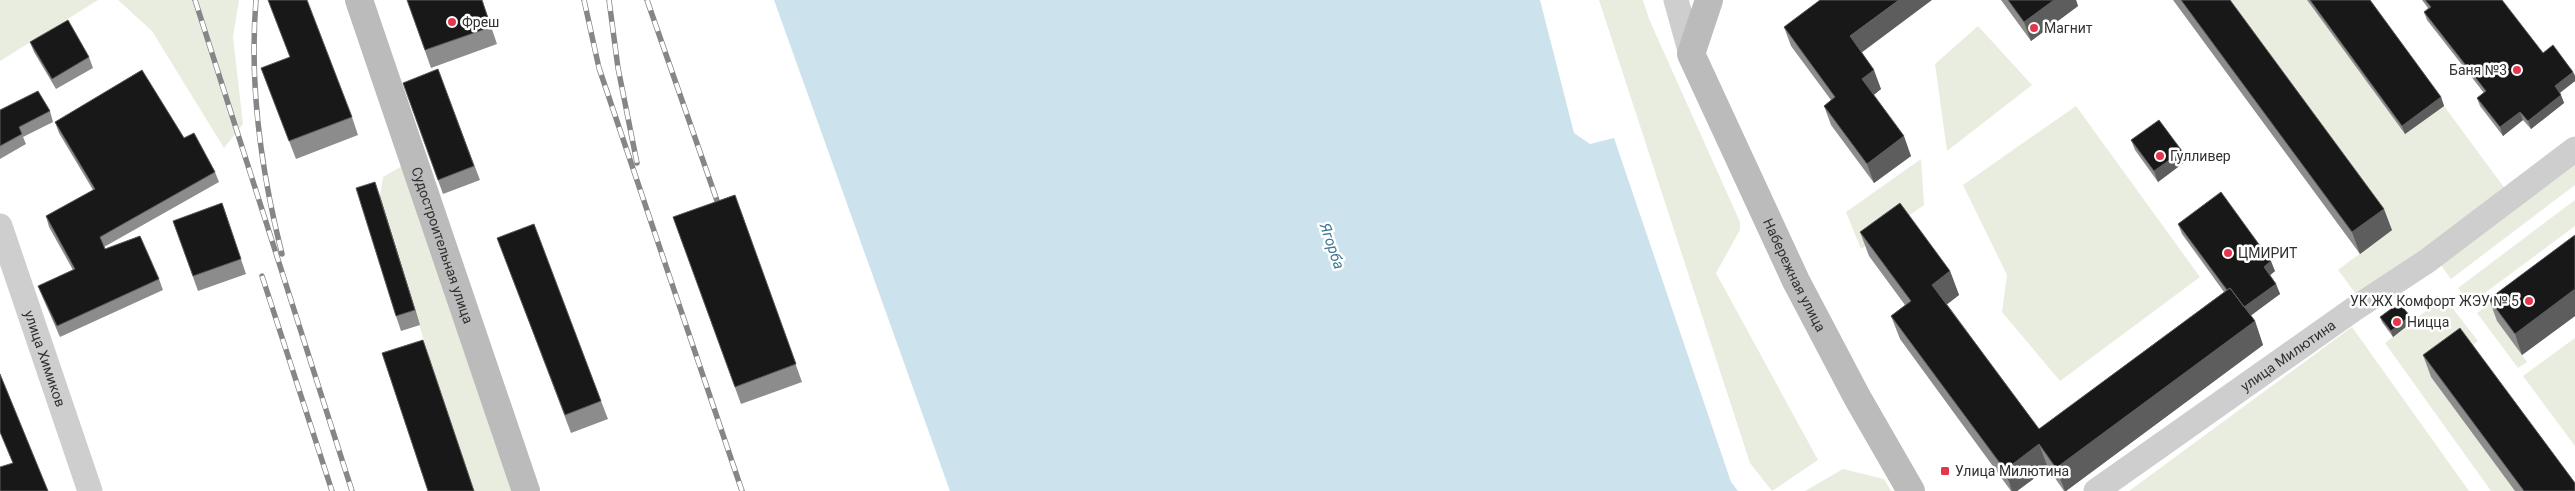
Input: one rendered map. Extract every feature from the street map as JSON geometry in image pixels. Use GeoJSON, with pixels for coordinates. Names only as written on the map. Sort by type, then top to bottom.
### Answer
{"type":"FeatureCollection","features":[{"type":"Feature","properties":{"kind":"main road","name":"Судостроительная улица"},"geometry":{"type":"LineString","coordinates":[[359,0],[526,491]]}},
{"type":"Feature","properties":{"kind":"main road"},"geometry":{"type":"LineString","coordinates":[[1691,54],[1709,0]]}},
{"type":"Feature","properties":{"kind":"main road","name":"Набережная улица"},"geometry":{"type":"LineString","coordinates":[[1691,54],[1796,281],[1857,397],[1911,491]]}},
{"type":"Feature","properties":{"kind":"street"},"geometry":{"type":"LineString","coordinates":[[1676,0],[1691,54]]}},
{"type":"Feature","properties":{"kind":"street","name":"улица Милютина"},"geometry":{"type":"LineString","coordinates":[[2096,491],[2354,309],[2427,261],[2575,149]]}},
{"type":"Feature","properties":{"kind":"street","name":"улица Химиков"},"geometry":{"type":"LineString","coordinates":[[0,226],[90,491]]}},
{"type":"Feature","properties":{"kind":"shaded area"},"geometry":{"type":"Polygon","coordinates":[[[0,0],[98,0],[0,61],[0,0]]]}},
{"type":"Feature","properties":{"kind":"shaded area"},"geometry":{"type":"Polygon","coordinates":[[[118,0],[239,0],[233,37],[243,124],[224,148],[152,31],[118,0]]]}},
{"type":"Feature","properties":{"kind":"shaded area"},"geometry":{"type":"Polygon","coordinates":[[[1599,0],[1643,0],[1649,19],[1740,222],[1740,230],[1716,273],[1818,460],[1772,491],[1750,463],[1599,0]]]}},
{"type":"Feature","properties":{"kind":"shaded area"},"geometry":{"type":"Polygon","coordinates":[[[2222,0],[2307,0],[2405,134],[2444,106],[2506,190],[2359,298],[2338,270],[2391,230],[2222,0]]]}},
{"type":"Feature","properties":{"kind":"shaded area"},"geometry":{"type":"Polygon","coordinates":[[[1978,26],[2032,85],[1947,151],[1935,64],[1978,26]]]}},
{"type":"Feature","properties":{"kind":"shaded area"},"geometry":{"type":"Polygon","coordinates":[[[2076,106],[2200,277],[2060,381],[2002,312],[2007,275],[1963,185],[2076,106]]]}},
{"type":"Feature","properties":{"kind":"shaded area"},"geometry":{"type":"Polygon","coordinates":[[[1921,159],[1924,205],[1861,249],[1846,212],[1921,159]]]}},
{"type":"Feature","properties":{"kind":"shaded area"},"geometry":{"type":"Polygon","coordinates":[[[2575,162],[2575,185],[2451,279],[2440,264],[2575,162]]]}},
{"type":"Feature","properties":{"kind":"shaded area"},"geometry":{"type":"Polygon","coordinates":[[[402,166],[512,491],[474,491],[429,357],[380,196],[383,177],[402,166]]]}},
{"type":"Feature","properties":{"kind":"shaded area"},"geometry":{"type":"Polygon","coordinates":[[[2575,200],[2575,226],[2470,304],[2458,288],[2575,200]]]}},
{"type":"Feature","properties":{"kind":"shaded area"},"geometry":{"type":"Polygon","coordinates":[[[2575,240],[2497,321],[2527,362],[2518,368],[2477,313],[2575,240]]]}},
{"type":"Feature","properties":{"kind":"shaded area"},"geometry":{"type":"Polygon","coordinates":[[[2444,297],[2478,341],[2468,349],[2516,491],[2491,491],[2385,343],[2444,297]]]}},
{"type":"Feature","properties":{"kind":"shaded area"},"geometry":{"type":"Polygon","coordinates":[[[2352,327],[2469,491],[2129,491],[2352,327]]]}},
{"type":"Feature","properties":{"kind":"shaded area"},"geometry":{"type":"Polygon","coordinates":[[[2575,338],[2575,446],[2523,376],[2575,338]]]}},
{"type":"Feature","properties":{"kind":"shaded area"},"geometry":{"type":"Polygon","coordinates":[[[1843,469],[1884,479],[1891,491],[1805,491],[1843,469]]]}},
{"type":"Feature","properties":{"kind":"water","name":"Ягорба"},"geometry":{"type":"Polygon","coordinates":[[[774,0],[1540,0],[1574,133],[1590,144],[1614,138],[1731,482],[1738,491],[950,491],[774,0]]]}},
{"type":"Feature","properties":{"kind":"building"},"geometry":{"type":"Polygon","coordinates":[[[268,0],[307,0],[352,117],[289,141],[261,68],[290,57],[268,0]]]}},
{"type":"Feature","properties":{"kind":"building","name":"Фреш"},"geometry":{"type":"Polygon","coordinates":[[[407,0],[482,0],[491,27],[425,50],[407,0]]]}},
{"type":"Feature","properties":{"kind":"building"},"geometry":{"type":"Polygon","coordinates":[[[1820,0],[1899,0],[1850,36],[1874,70],[1862,79],[1904,136],[1867,164],[1824,106],[1835,97],[1784,27],[1820,0]]]}},
{"type":"Feature","properties":{"kind":"building"},"geometry":{"type":"Polygon","coordinates":[[[2008,0],[2054,0],[2024,22],[2008,0]]]}},
{"type":"Feature","properties":{"kind":"building"},"geometry":{"type":"Polygon","coordinates":[[[2181,0],[2230,0],[2384,209],[2352,232],[2181,0]]]}},
{"type":"Feature","properties":{"kind":"building"},"geometry":{"type":"Polygon","coordinates":[[[2310,0],[2370,0],[2441,97],[2402,126],[2310,0]]]}},
{"type":"Feature","properties":{"kind":"building","name":"Баня №3"},"geometry":{"type":"Polygon","coordinates":[[[2425,0],[2502,0],[2543,53],[2553,45],[2573,72],[2555,86],[2561,95],[2528,121],[2520,112],[2500,127],[2477,98],[2486,91],[2424,12],[2431,7],[2425,0]]]}},
{"type":"Feature","properties":{"kind":"building"},"geometry":{"type":"Polygon","coordinates":[[[68,20],[89,57],[52,79],[30,42],[68,20]]]}},
{"type":"Feature","properties":{"kind":"building"},"geometry":{"type":"Polygon","coordinates":[[[438,69],[474,166],[438,180],[403,83],[438,69]]]}},
{"type":"Feature","properties":{"kind":"building"},"geometry":{"type":"Polygon","coordinates":[[[142,70],[184,138],[194,133],[215,172],[100,237],[105,249],[140,236],[159,279],[57,326],[38,286],[75,269],[46,216],[95,189],[55,122],[142,70]]]}},
{"type":"Feature","properties":{"kind":"building"},"geometry":{"type":"Polygon","coordinates":[[[38,91],[50,111],[19,127],[22,134],[0,146],[0,110],[38,91]]]}},
{"type":"Feature","properties":{"kind":"building","name":"Гулливер"},"geometry":{"type":"Polygon","coordinates":[[[2159,120],[2182,151],[2154,171],[2131,140],[2159,120]]]}},
{"type":"Feature","properties":{"kind":"building"},"geometry":{"type":"Polygon","coordinates":[[[375,182],[415,310],[396,316],[356,188],[375,182]]]}},
{"type":"Feature","properties":{"kind":"building","name":"ЦМИРИТ"},"geometry":{"type":"Polygon","coordinates":[[[2221,192],[2271,261],[2264,267],[2276,284],[2244,307],[2230,288],[2227,290],[2178,224],[2221,192]]]}},
{"type":"Feature","properties":{"kind":"building"},"geometry":{"type":"Polygon","coordinates":[[[735,195],[796,364],[735,387],[673,217],[735,195]]]}},
{"type":"Feature","properties":{"kind":"building"},"geometry":{"type":"Polygon","coordinates":[[[222,203],[241,259],[193,276],[173,221],[222,203]]]}},
{"type":"Feature","properties":{"kind":"building"},"geometry":{"type":"Polygon","coordinates":[[[1900,203],[1950,271],[1932,285],[2039,429],[2230,288],[2255,321],[2056,468],[2039,444],[2005,470],[1891,316],[1911,301],[1860,232],[1900,203]]]}},
{"type":"Feature","properties":{"kind":"building"},"geometry":{"type":"Polygon","coordinates":[[[534,224],[601,401],[565,415],[497,238],[534,224]]]}},
{"type":"Feature","properties":{"kind":"building"},"geometry":{"type":"Polygon","coordinates":[[[2575,235],[2575,289],[2515,334],[2489,299],[2575,235]]]}},
{"type":"Feature","properties":{"kind":"building","name":"Ницца"},"geometry":{"type":"Polygon","coordinates":[[[2399,303],[2410,316],[2391,331],[2380,317],[2399,303]]]}},
{"type":"Feature","properties":{"kind":"building"},"geometry":{"type":"Polygon","coordinates":[[[2460,328],[2575,483],[2575,491],[2524,491],[2423,355],[2460,328]]]}},
{"type":"Feature","properties":{"kind":"building"},"geometry":{"type":"Polygon","coordinates":[[[423,340],[474,491],[428,491],[382,353],[423,340]]]}},
{"type":"Feature","properties":{"kind":"building"},"geometry":{"type":"Polygon","coordinates":[[[0,374],[48,491],[0,491],[0,467],[13,463],[0,432],[0,374]]]}},
{"type":"Feature","properties":{"kind":"railway"},"geometry":{"type":"LineString","coordinates":[[195,0],[352,491]]}},
{"type":"Feature","properties":{"kind":"railway"},"geometry":{"type":"LineString","coordinates":[[256,0],[254,64],[258,128],[268,191],[282,254]]}},
{"type":"Feature","properties":{"kind":"railway"},"geometry":{"type":"LineString","coordinates":[[584,0],[599,68],[742,491]]}},
{"type":"Feature","properties":{"kind":"railway"},"geometry":{"type":"LineString","coordinates":[[609,0],[618,68],[637,163]]}},
{"type":"Feature","properties":{"kind":"railway"},"geometry":{"type":"LineString","coordinates":[[647,0],[722,215]]}},
{"type":"Feature","properties":{"kind":"railway"},"geometry":{"type":"LineString","coordinates":[[262,276],[332,491]]}},
{"type":"Feature","properties":{"kind":"place","name":"Фреш"},"geometry":{"type":"Point","coordinates":[452,22]}},
{"type":"Feature","properties":{"kind":"place","name":"Магнит"},"geometry":{"type":"Point","coordinates":[2034,28]}},
{"type":"Feature","properties":{"kind":"place","name":"Баня №3"},"geometry":{"type":"Point","coordinates":[2517,70]}},
{"type":"Feature","properties":{"kind":"place","name":"Гулливер"},"geometry":{"type":"Point","coordinates":[2160,156]}},
{"type":"Feature","properties":{"kind":"place","name":"ЦМИРИТ"},"geometry":{"type":"Point","coordinates":[2228,253]}},
{"type":"Feature","properties":{"kind":"place","name":"УК ЖХ Комфорт ЖЭУ № 5"},"geometry":{"type":"Point","coordinates":[2529,301]}},
{"type":"Feature","properties":{"kind":"place","name":"Ницца"},"geometry":{"type":"Point","coordinates":[2397,322]}},
{"type":"Feature","properties":{"kind":"place","name":"Улица Милютина"},"geometry":{"type":"Point","coordinates":[1945,471]}}]}
